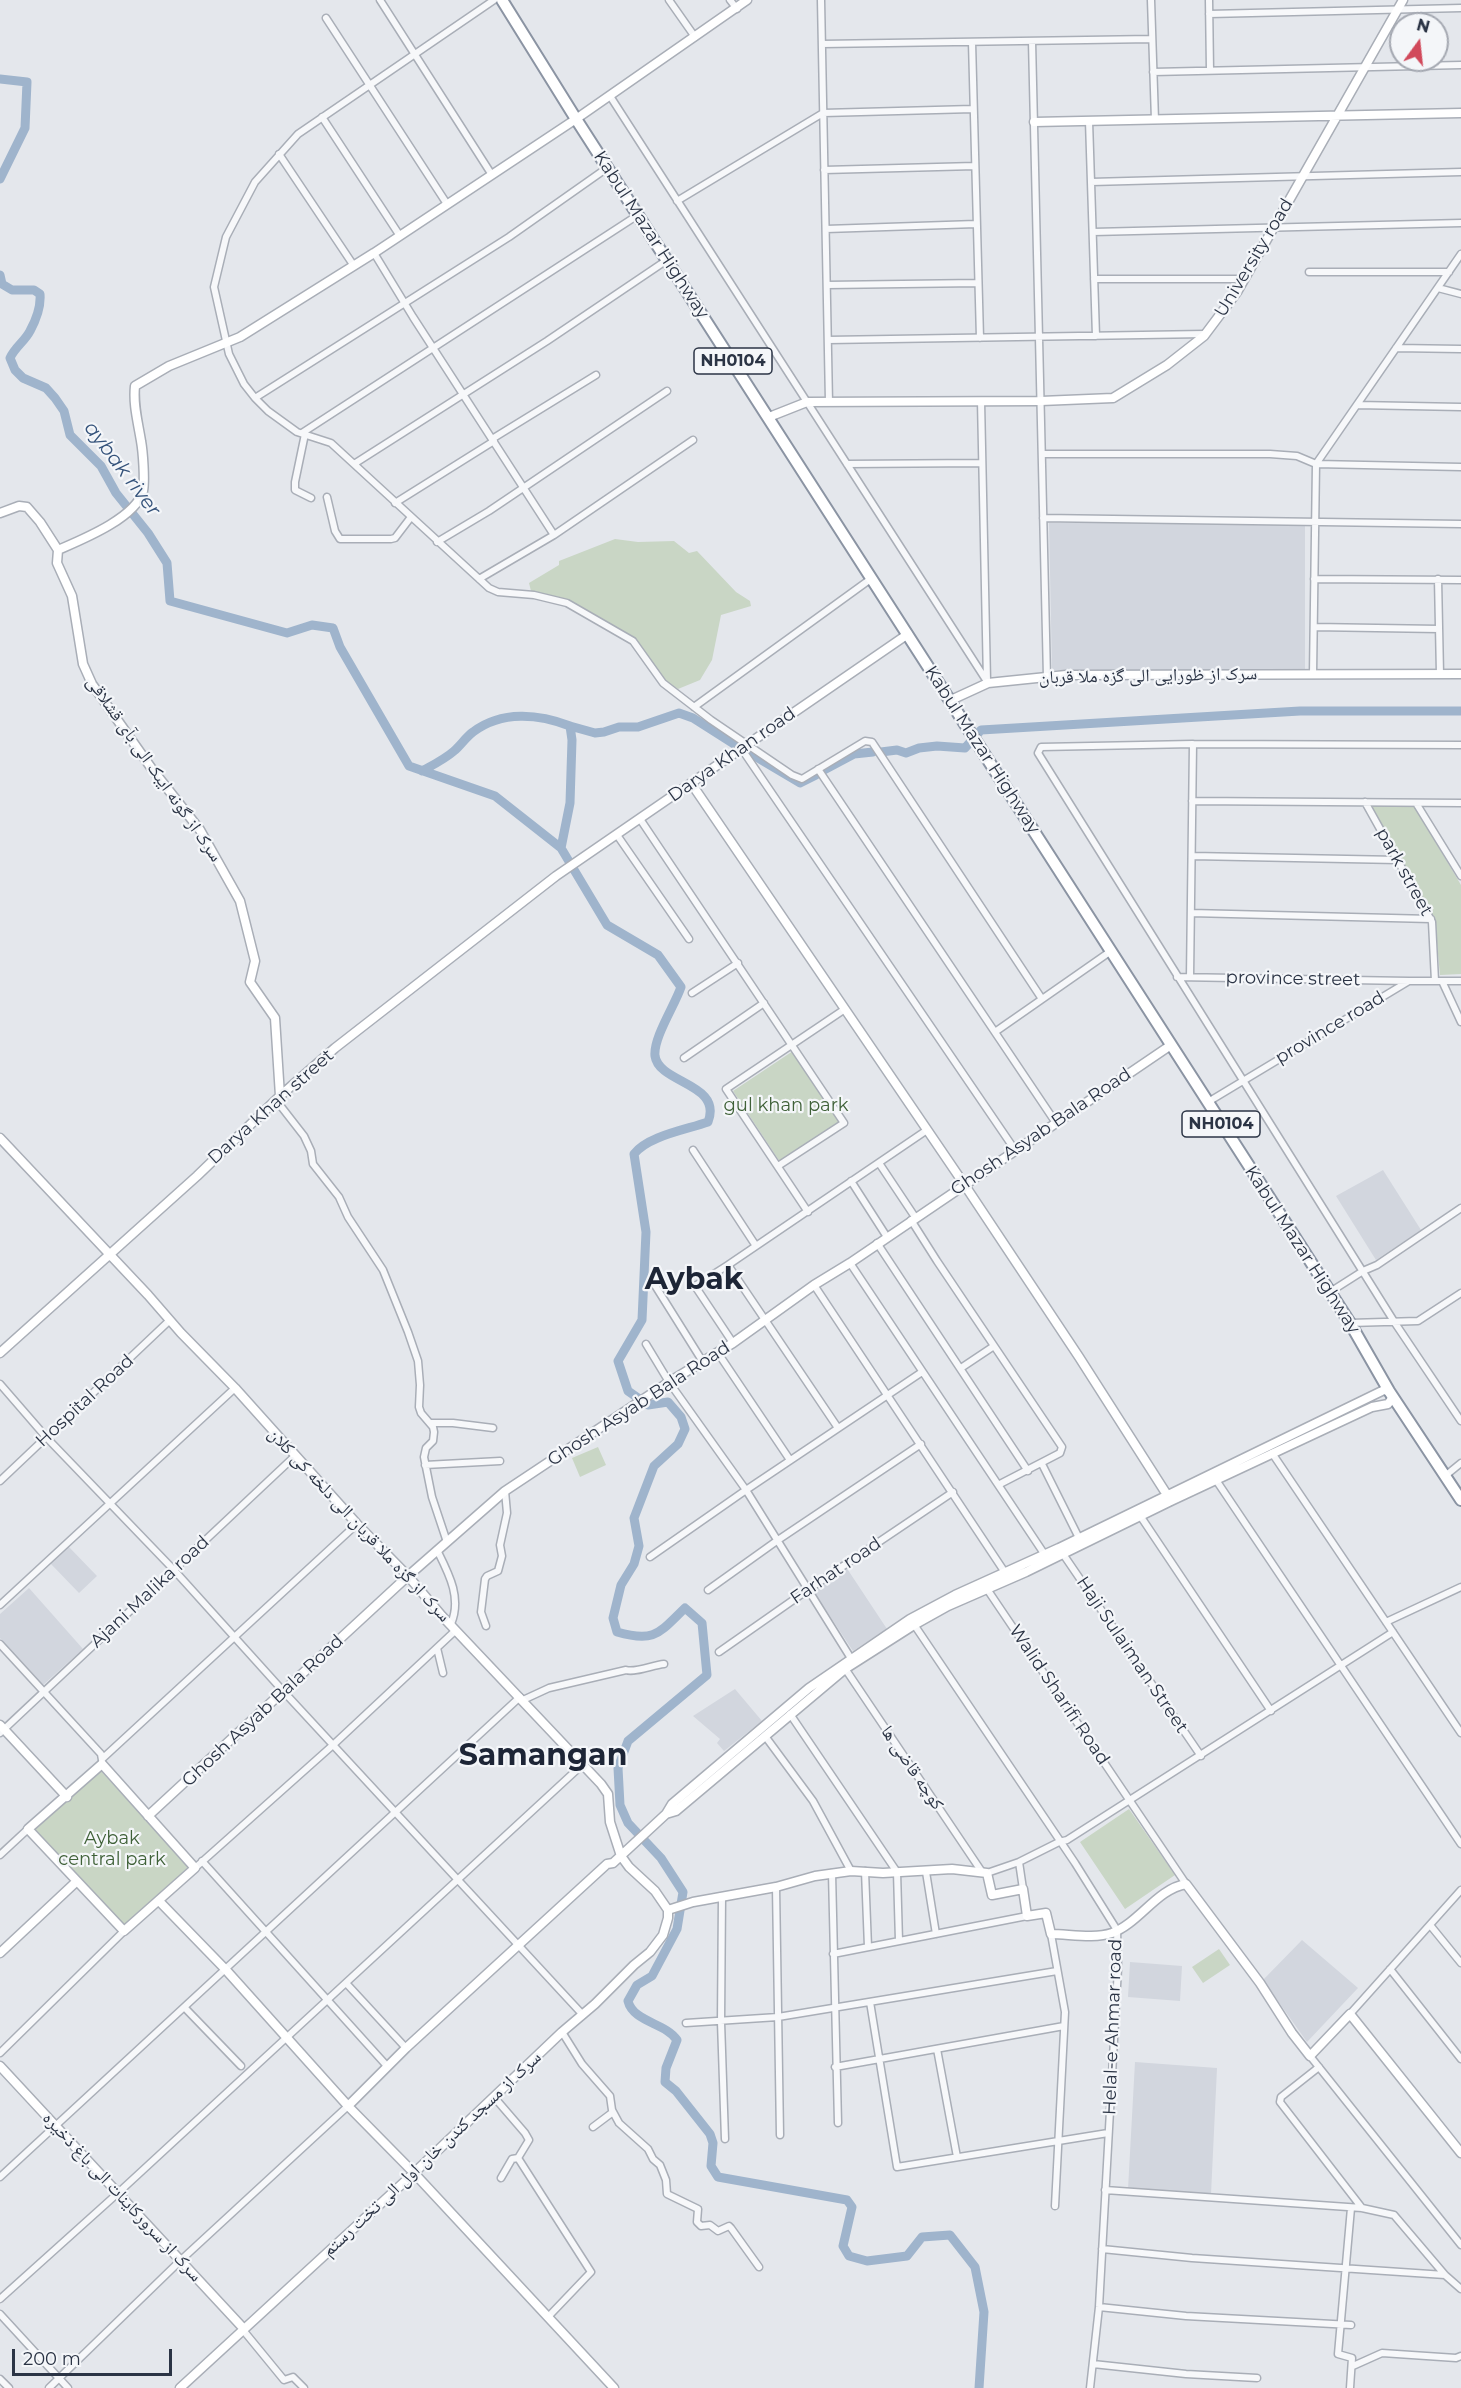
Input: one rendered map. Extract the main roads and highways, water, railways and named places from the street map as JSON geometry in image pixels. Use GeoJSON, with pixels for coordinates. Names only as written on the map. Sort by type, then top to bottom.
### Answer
{"type":"FeatureCollection","features":[{"type":"Feature","properties":{"kind":"highway","name":"Kabul Mazar Highway"},"geometry":{"type":"LineString","coordinates":[[501,0],[1350,1323],[1379,1372],[1387,1394],[1404,1413],[1461,1500]]}},
{"type":"Feature","properties":{"kind":"waterway","name":"aybak river"},"geometry":{"type":"LineString","coordinates":[[0,79],[27,82],[25,128],[0,179]]}},
{"type":"Feature","properties":{"kind":"waterway"},"geometry":{"type":"LineString","coordinates":[[0,275],[2,284],[12,290],[34,290],[40,294],[39,308],[32,327],[10,358],[15,370],[23,378],[46,388],[55,398],[64,411],[70,435],[101,466],[116,493],[148,533],[167,563],[170,601],[287,633],[312,625],[333,628],[340,647],[409,766],[495,796],[561,848],[607,925],[658,955],[681,987],[657,1040],[655,1056],[659,1065],[667,1073],[699,1091],[707,1099],[710,1109],[708,1122],[658,1138],[634,1154],[646,1232],[642,1320],[618,1361],[628,1391],[648,1405],[668,1402],[681,1417],[685,1429],[678,1444],[654,1466],[634,1518],[639,1546],[634,1564],[621,1585],[613,1618],[617,1632],[648,1636],[662,1629],[685,1608],[702,1623],[707,1675],[628,1741],[618,1768],[620,1805],[628,1823],[661,1858],[683,1892],[677,1929],[652,1976],[637,1985],[628,2001],[636,2014],[672,2034],[677,2040],[666,2068],[665,2082],[676,2091],[710,2134],[713,2143],[711,2166],[718,2177],[847,2200],[852,2207],[843,2246],[849,2256],[867,2261],[907,2256],[922,2237],[950,2235],[975,2267],[984,2312],[979,2388]]}},
{"type":"Feature","properties":{"kind":"waterway"},"geometry":{"type":"LineString","coordinates":[[881,752],[897,750],[906,753],[919,748],[937,746],[965,748],[981,730],[1300,711],[1461,711]]}},
{"type":"Feature","properties":{"kind":"waterway"},"geometry":{"type":"LineString","coordinates":[[570,726],[595,733],[604,732],[619,727],[638,727],[679,713],[693,718],[737,746]]}},
{"type":"Feature","properties":{"kind":"waterway"},"geometry":{"type":"LineString","coordinates":[[422,771],[457,749],[473,732],[496,720],[521,716],[546,719],[570,726],[572,740],[570,803],[561,848]]}},
{"type":"Feature","properties":{"kind":"waterway"},"geometry":{"type":"LineString","coordinates":[[746,751],[800,783],[816,775]]}},
{"type":"Feature","properties":{"kind":"waterway"},"geometry":{"type":"LineString","coordinates":[[822,771],[854,754],[873,752]]}},
{"type":"Feature","properties":{"kind":"district","name":"Aybak"},"geometry":{"type":"Point","coordinates":[694,1280]}},
{"type":"Feature","properties":{"kind":"district","name":"Samangan"},"geometry":{"type":"Point","coordinates":[543,1756]}},
{"type":"Feature","properties":{"kind":"park label","name":"gul khan park"},"geometry":{"type":"Point","coordinates":[786,1106]}},
{"type":"Feature","properties":{"kind":"park label","name":"Aybak central park"},"geometry":{"type":"Point","coordinates":[112,1849]}}]}
